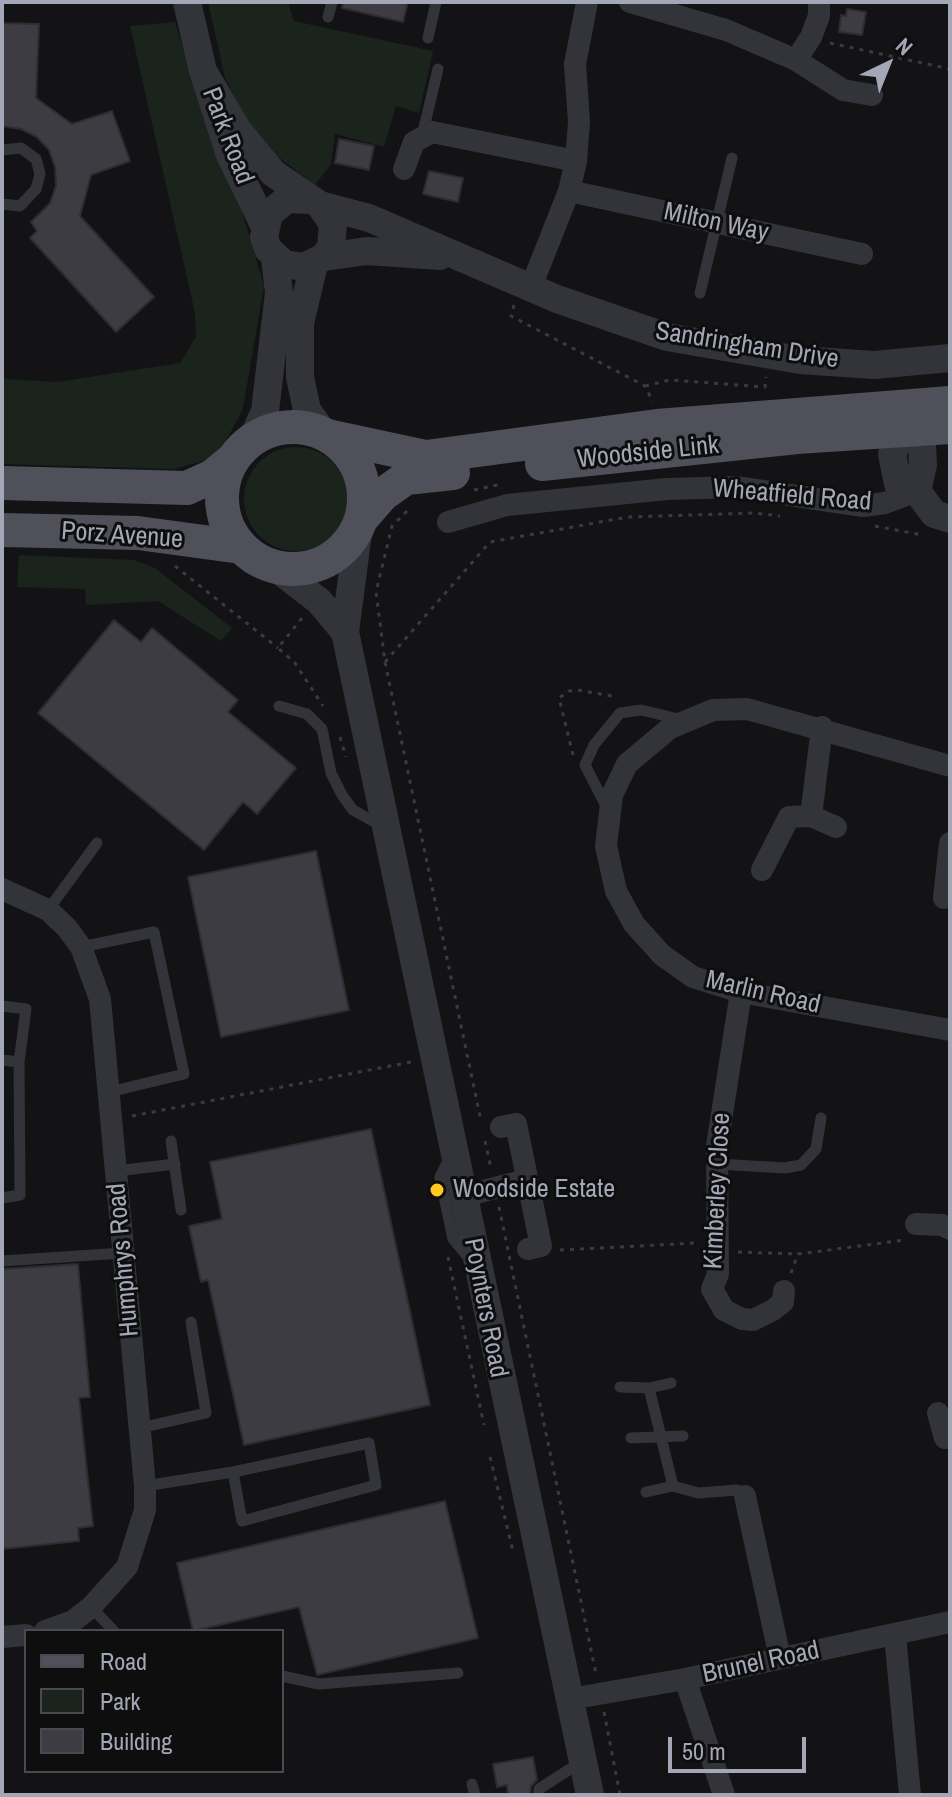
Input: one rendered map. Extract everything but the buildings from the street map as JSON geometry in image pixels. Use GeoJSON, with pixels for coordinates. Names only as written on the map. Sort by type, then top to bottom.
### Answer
{"type":"FeatureCollection","features":[{"type":"Feature","properties":{"kind":"main road","name":"Woodside Link"},"geometry":{"type":"LineString","coordinates":[[360,522],[382,495],[406,478],[904,417],[950,403]]}},
{"type":"Feature","properties":{"kind":"main road","name":"Woodside Link"},"geometry":{"type":"LineString","coordinates":[[326,435],[426,457],[657,426],[904,417],[950,427]]}},
{"type":"Feature","properties":{"kind":"main road"},"geometry":{"type":"LineString","coordinates":[[287,427],[326,435],[355,463],[364,499],[360,522],[349,543],[334,557],[316,566],[296,570],[276,568],[241,547],[223,515],[224,478],[241,450],[287,427]]}},
{"type":"Feature","properties":{"kind":"main road","name":"Porz Avenue"},"geometry":{"type":"LineString","coordinates":[[2,483],[187,488],[213,476],[241,450]]}},
{"type":"Feature","properties":{"kind":"main road","name":"Porz Avenue"},"geometry":{"type":"LineString","coordinates":[[2,530],[138,533],[241,547]]}},
{"type":"Feature","properties":{"kind":"street"},"geometry":{"type":"LineString","coordinates":[[187,2],[203,71]]}},
{"type":"Feature","properties":{"kind":"street"},"geometry":{"type":"LineString","coordinates":[[523,294],[569,191],[576,161],[579,122],[575,64],[587,2]]}},
{"type":"Feature","properties":{"kind":"street"},"geometry":{"type":"LineString","coordinates":[[630,2],[726,30],[796,60],[843,90],[872,95]]}},
{"type":"Feature","properties":{"kind":"street"},"geometry":{"type":"LineString","coordinates":[[796,60],[811,37],[819,16],[819,2]]}},
{"type":"Feature","properties":{"kind":"street","name":"Park Road"},"geometry":{"type":"LineString","coordinates":[[203,71],[239,132],[273,173],[316,202]]}},
{"type":"Feature","properties":{"kind":"street","name":"Park Road"},"geometry":{"type":"LineString","coordinates":[[203,71],[230,155],[264,225]]}},
{"type":"Feature","properties":{"kind":"street"},"geometry":{"type":"LineString","coordinates":[[404,169],[414,142],[432,132],[576,161]]}},
{"type":"Feature","properties":{"kind":"street","name":"Milton Way"},"geometry":{"type":"LineString","coordinates":[[569,191],[862,254]]}},
{"type":"Feature","properties":{"kind":"street"},"geometry":{"type":"LineString","coordinates":[[319,260],[294,267],[275,258],[268,249],[264,225],[269,214],[287,199],[316,202],[333,224],[334,236],[319,260],[300,323],[300,377],[307,410],[326,435]]}},
{"type":"Feature","properties":{"kind":"street","name":"Sandringham Drive"},"geometry":{"type":"LineString","coordinates":[[316,202],[381,223],[460,258],[523,294],[667,337],[800,360],[874,365],[950,358]]}},
{"type":"Feature","properties":{"kind":"street","name":"Sandringham Drive"},"geometry":{"type":"LineString","coordinates":[[319,260],[367,251],[460,258]]}},
{"type":"Feature","properties":{"kind":"street"},"geometry":{"type":"LineString","coordinates":[[241,450],[265,411],[279,293],[275,258]]}},
{"type":"Feature","properties":{"kind":"street"},"geometry":{"type":"LineString","coordinates":[[904,417],[922,446],[923,465],[917,491],[934,514],[950,519]]}},
{"type":"Feature","properties":{"kind":"street","name":"Wheatfield Road"},"geometry":{"type":"LineString","coordinates":[[448,522],[507,505],[667,489],[736,487],[863,506],[885,503],[917,491]]}},
{"type":"Feature","properties":{"kind":"street","name":"Poynters Road"},"geometry":{"type":"LineString","coordinates":[[360,522],[345,632],[437,1059],[452,1153],[476,1267],[590,1795]]}},
{"type":"Feature","properties":{"kind":"street","name":"Poynters Road"},"geometry":{"type":"LineString","coordinates":[[276,568],[319,601],[345,632]]}},
{"type":"Feature","properties":{"kind":"street","name":"Marlin Road"},"geometry":{"type":"LineString","coordinates":[[950,766],[822,727],[731,707],[683,720],[636,753],[618,781],[608,811],[606,846],[616,891],[634,924],[662,955],[693,977],[741,992],[950,1030]]}},
{"type":"Feature","properties":{"kind":"street"},"geometry":{"type":"LineString","coordinates":[[811,816],[822,727]]}},
{"type":"Feature","properties":{"kind":"street"},"geometry":{"type":"LineString","coordinates":[[762,870],[789,817],[811,816],[836,827]]}},
{"type":"Feature","properties":{"kind":"street"},"geometry":{"type":"LineString","coordinates":[[944,898],[950,843]]}},
{"type":"Feature","properties":{"kind":"street","name":"Humphrys Road"},"geometry":{"type":"LineString","coordinates":[[2,889],[48,910],[81,947],[100,999],[145,1486],[145,1510],[132,1558],[116,1583],[73,1621],[51,1629]]}},
{"type":"Feature","properties":{"kind":"street","name":"Kimberley Close"},"geometry":{"type":"LineString","coordinates":[[741,992],[727,1065],[717,1164],[718,1247],[714,1296],[733,1315],[742,1319],[761,1318],[783,1302],[784,1291]]}},
{"type":"Feature","properties":{"kind":"street"},"geometry":{"type":"LineString","coordinates":[[501,1127],[516,1124],[535,1248]]}},
{"type":"Feature","properties":{"kind":"street"},"geometry":{"type":"LineString","coordinates":[[463,1196],[527,1180]]}},
{"type":"Feature","properties":{"kind":"street"},"geometry":{"type":"LineString","coordinates":[[916,1224],[942,1225],[950,1229]]}},
{"type":"Feature","properties":{"kind":"street"},"geometry":{"type":"LineString","coordinates":[[938,1413],[945,1438],[950,1437]]}},
{"type":"Feature","properties":{"kind":"street"},"geometry":{"type":"LineString","coordinates":[[745,1496],[780,1658]]}},
{"type":"Feature","properties":{"kind":"street","name":"Brunel Road"},"geometry":{"type":"LineString","coordinates":[[570,1699],[685,1679],[950,1622]]}},
{"type":"Feature","properties":{"kind":"street"},"geometry":{"type":"LineString","coordinates":[[2,1637],[24,1635]]}},
{"type":"Feature","properties":{"kind":"street"},"geometry":{"type":"LineString","coordinates":[[895,1635],[910,1795]]}},
{"type":"Feature","properties":{"kind":"street"},"geometry":{"type":"LineString","coordinates":[[685,1679],[724,1795]]}},
{"type":"Feature","properties":{"kind":"lane"},"geometry":{"type":"LineString","coordinates":[[328,17],[332,2]]}},
{"type":"Feature","properties":{"kind":"lane"},"geometry":{"type":"LineString","coordinates":[[428,38],[436,2]]}},
{"type":"Feature","properties":{"kind":"lane"},"geometry":{"type":"LineString","coordinates":[[422,136],[438,69]]}},
{"type":"Feature","properties":{"kind":"lane"},"geometry":{"type":"LineString","coordinates":[[2,150],[21,148],[36,159],[40,174],[36,189],[20,206],[2,204]]}},
{"type":"Feature","properties":{"kind":"lane"},"geometry":{"type":"LineString","coordinates":[[700,293],[732,158]]}},
{"type":"Feature","properties":{"kind":"lane"},"geometry":{"type":"LineString","coordinates":[[279,706],[307,714],[322,729],[331,773],[342,795],[353,810],[386,828]]}},
{"type":"Feature","properties":{"kind":"lane"},"geometry":{"type":"LineString","coordinates":[[608,811],[588,775],[586,758],[620,713],[630,710],[683,720]]}},
{"type":"Feature","properties":{"kind":"lane"},"geometry":{"type":"LineString","coordinates":[[48,910],[97,843]]}},
{"type":"Feature","properties":{"kind":"lane"},"geometry":{"type":"LineString","coordinates":[[81,947],[154,932],[184,1074],[109,1092]]}},
{"type":"Feature","properties":{"kind":"lane"},"geometry":{"type":"LineString","coordinates":[[2,1006],[26,1009],[19,1062],[20,1195],[2,1198]]}},
{"type":"Feature","properties":{"kind":"lane"},"geometry":{"type":"LineString","coordinates":[[2,1060],[19,1062]]}},
{"type":"Feature","properties":{"kind":"lane"},"geometry":{"type":"LineString","coordinates":[[717,1164],[785,1168],[801,1165],[816,1149],[821,1118]]}},
{"type":"Feature","properties":{"kind":"lane"},"geometry":{"type":"LineString","coordinates":[[171,1141],[181,1210]]}},
{"type":"Feature","properties":{"kind":"lane"},"geometry":{"type":"LineString","coordinates":[[452,1153],[440,1177],[453,1239],[476,1267]]}},
{"type":"Feature","properties":{"kind":"lane"},"geometry":{"type":"LineString","coordinates":[[116,1171],[175,1164]]}},
{"type":"Feature","properties":{"kind":"lane"},"geometry":{"type":"LineString","coordinates":[[2,1261],[123,1253]]}},
{"type":"Feature","properties":{"kind":"lane"},"geometry":{"type":"LineString","coordinates":[[140,1428],[206,1413],[191,1322]]}},
{"type":"Feature","properties":{"kind":"lane"},"geometry":{"type":"LineString","coordinates":[[620,1387],[649,1388],[671,1383]]}},
{"type":"Feature","properties":{"kind":"lane"},"geometry":{"type":"LineString","coordinates":[[649,1388],[673,1486]]}},
{"type":"Feature","properties":{"kind":"lane"},"geometry":{"type":"LineString","coordinates":[[631,1438],[683,1436]]}},
{"type":"Feature","properties":{"kind":"lane"},"geometry":{"type":"LineString","coordinates":[[145,1486],[233,1472],[369,1443],[376,1485],[242,1521],[233,1472]]}},
{"type":"Feature","properties":{"kind":"lane"},"geometry":{"type":"LineString","coordinates":[[646,1492],[673,1486],[698,1493],[737,1490],[745,1496]]}},
{"type":"Feature","properties":{"kind":"lane"},"geometry":{"type":"LineString","coordinates":[[91,1607],[112,1629]]}},
{"type":"Feature","properties":{"kind":"lane"},"geometry":{"type":"LineString","coordinates":[[284,1676],[319,1684],[458,1673]]}},
{"type":"Feature","properties":{"kind":"lane"},"geometry":{"type":"LineString","coordinates":[[539,1795],[539,1789],[583,1761]]}},
{"type":"Feature","properties":{"kind":"path"},"geometry":{"type":"LineString","coordinates":[[811,37],[950,69]]}},
{"type":"Feature","properties":{"kind":"path"},"geometry":{"type":"LineString","coordinates":[[523,294],[511,316],[645,386],[655,411]]}},
{"type":"Feature","properties":{"kind":"path"},"geometry":{"type":"LineString","coordinates":[[645,386],[670,380],[765,387],[766,373]]}},
{"type":"Feature","properties":{"kind":"path"},"geometry":{"type":"LineString","coordinates":[[620,1795],[385,662],[490,542],[628,517],[754,513],[784,516]]}},
{"type":"Feature","properties":{"kind":"path"},"geometry":{"type":"LineString","coordinates":[[872,526],[925,536]]}},
{"type":"Feature","properties":{"kind":"path"},"geometry":{"type":"LineString","coordinates":[[174,565],[295,663],[324,709]]}},
{"type":"Feature","properties":{"kind":"path"},"geometry":{"type":"LineString","coordinates":[[278,648],[304,615]]}},
{"type":"Feature","properties":{"kind":"path"},"geometry":{"type":"LineString","coordinates":[[588,775],[577,769],[559,698],[563,693],[578,690],[612,695],[654,713]]}},
{"type":"Feature","properties":{"kind":"path"},"geometry":{"type":"LineString","coordinates":[[112,1120],[418,1060]]}},
{"type":"Feature","properties":{"kind":"path"},"geometry":{"type":"LineString","coordinates":[[535,1248],[718,1247],[798,1254],[903,1243],[916,1224]]}},
{"type":"Feature","properties":{"kind":"path"},"geometry":{"type":"LineString","coordinates":[[784,1291],[798,1254]]}},
{"type":"Feature","properties":{"kind":"green space"},"geometry":{"type":"Polygon","coordinates":[[[208,2],[288,2],[294,21],[433,51],[419,113],[396,106],[384,147],[335,134],[331,164],[315,185],[256,140],[225,78],[208,2]]]}},
{"type":"Feature","properties":{"kind":"green space"},"geometry":{"type":"Polygon","coordinates":[[[175,22],[215,151],[239,201],[264,286],[243,408],[218,457],[174,469],[2,464],[2,379],[57,382],[180,363],[196,337],[195,313],[130,26],[175,22]]]}},
{"type":"Feature","properties":{"kind":"green space"},"geometry":{"type":"Polygon","coordinates":[[[296,447],[316,451],[333,462],[344,479],[348,499],[344,519],[333,536],[316,547],[296,551],[276,547],[259,536],[248,519],[244,499],[248,479],[259,462],[276,451],[296,447]]]}},
{"type":"Feature","properties":{"kind":"green space"},"geometry":{"type":"Polygon","coordinates":[[[19,555],[134,560],[155,568],[232,628],[221,641],[158,601],[86,605],[85,589],[17,587],[19,555]]]}},
{"type":"Feature","properties":{"kind":"place","name":"Woodside Estate"},"geometry":{"type":"Point","coordinates":[437,1190]}}]}
